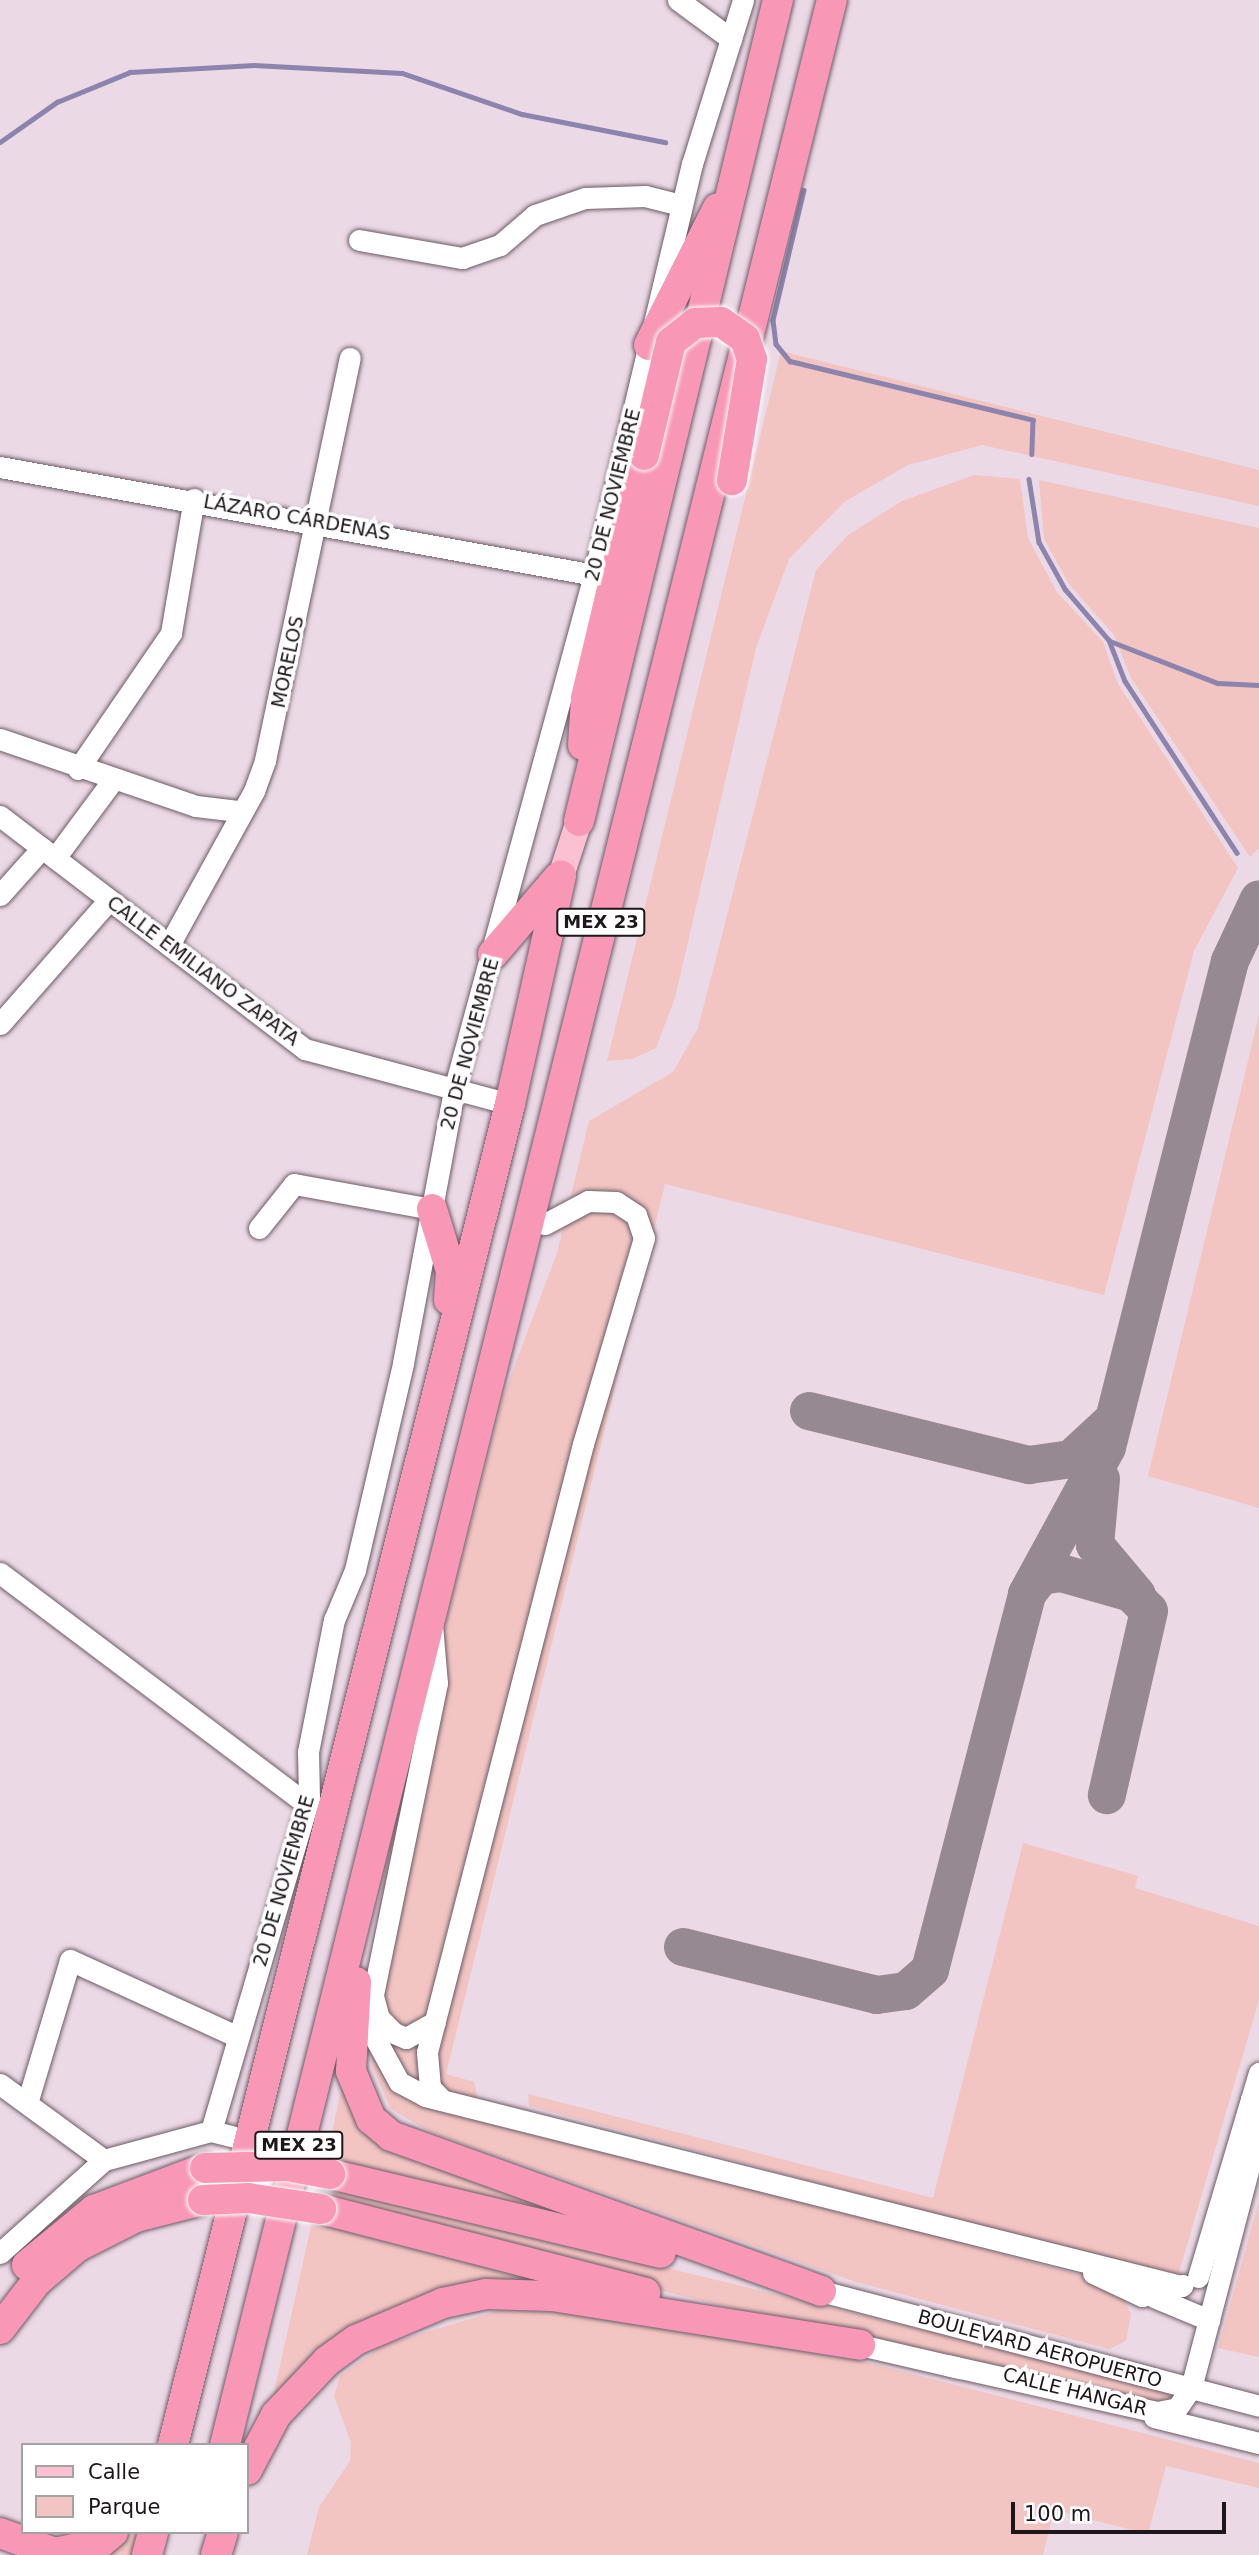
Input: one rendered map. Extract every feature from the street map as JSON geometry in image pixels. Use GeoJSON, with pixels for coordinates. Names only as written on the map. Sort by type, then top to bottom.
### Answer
{"type":"FeatureCollection","features":[{"type":"Feature","properties":{"kind":"highway","name":"MEX 23"},"geometry":{"type":"LineString","coordinates":[[579,821],[742,161],[778,0]]}},
{"type":"Feature","properties":{"kind":"highway","name":"MEX 23"},"geometry":{"type":"LineString","coordinates":[[225,2443],[832,0]]}},
{"type":"Feature","properties":{"kind":"highway"},"geometry":{"type":"LineString","coordinates":[[649,345],[742,161]]}},
{"type":"Feature","properties":{"kind":"highway"},"geometry":{"type":"LineString","coordinates":[[485,1390],[545,1224],[732,480],[752,359],[745,339],[721,322],[695,323],[671,342],[586,698],[579,821]]}},
{"type":"Feature","properties":{"kind":"highway","name":"MEX 23"},"geometry":{"type":"LineString","coordinates":[[173,2443],[510,1104],[561,876]]}},
{"type":"Feature","properties":{"kind":"highway"},"geometry":{"type":"LineString","coordinates":[[493,954],[561,876]]}},
{"type":"Feature","properties":{"kind":"highway"},"geometry":{"type":"LineString","coordinates":[[432,1209],[451,1271],[447,1348]]}},
{"type":"Feature","properties":{"kind":"highway"},"geometry":{"type":"LineString","coordinates":[[374,1846],[354,1998],[351,2071],[371,2119],[391,2136],[821,2291]]}},
{"type":"Feature","properties":{"kind":"highway"},"geometry":{"type":"LineString","coordinates":[[0,2296],[48,2244],[94,2210],[205,2168],[287,2166],[821,2291]]}},
{"type":"Feature","properties":{"kind":"highway"},"geometry":{"type":"LineString","coordinates":[[0,2329],[37,2281],[77,2248],[136,2217],[202,2200],[248,2198],[320,2209],[860,2345]]}},
{"type":"Feature","properties":{"kind":"highway"},"geometry":{"type":"LineString","coordinates":[[248,2468],[276,2415],[327,2361],[356,2340],[443,2303],[486,2294],[552,2296],[860,2345]]}},
{"type":"Feature","properties":{"kind":"highway"},"geometry":{"type":"LineString","coordinates":[[167,2443],[185,2395]]}},
{"type":"Feature","properties":{"kind":"highway"},"geometry":{"type":"LineString","coordinates":[[0,2533],[55,2553],[100,2543],[111,2534]]}},
{"type":"Feature","properties":{"kind":"highway"},"geometry":{"type":"LineString","coordinates":[[147,2555],[152,2534]]}},
{"type":"Feature","properties":{"kind":"highway"},"geometry":{"type":"LineString","coordinates":[[198,2555],[203,2534]]}},
{"type":"Feature","properties":{"kind":"highway"},"geometry":{"type":"LineString","coordinates":[[216,2555],[222,2534]]}},
{"type":"Feature","properties":{"kind":"main road","name":"MEX 23"},"geometry":{"type":"LineString","coordinates":[[561,876],[579,821]]}},
{"type":"Feature","properties":{"kind":"street"},"geometry":{"type":"LineString","coordinates":[[678,0],[731,39]]}},
{"type":"Feature","properties":{"kind":"street","name":"20 DE NOVIEMBRE"},"geometry":{"type":"LineString","coordinates":[[211,2132],[307,1804],[308,1752],[334,1620],[355,1570],[432,1209],[454,1090],[594,575],[682,205],[743,0]]}},
{"type":"Feature","properties":{"kind":"street"},"geometry":{"type":"LineString","coordinates":[[359,240],[462,258],[500,246],[535,215],[585,198],[645,195],[682,205]]}},
{"type":"Feature","properties":{"kind":"street","name":"MORELOS"},"geometry":{"type":"LineString","coordinates":[[169,945],[239,811],[254,791],[278,712],[350,358]]}},
{"type":"Feature","properties":{"kind":"street","name":"LÁZARO CÁRDENAS"},"geometry":{"type":"LineString","coordinates":[[0,467],[317,521],[594,575]]}},
{"type":"Feature","properties":{"kind":"street"},"geometry":{"type":"LineString","coordinates":[[78,769],[172,632],[194,499]]}},
{"type":"Feature","properties":{"kind":"street"},"geometry":{"type":"LineString","coordinates":[[0,739],[78,769],[196,806],[239,811]]}},
{"type":"Feature","properties":{"kind":"street"},"geometry":{"type":"LineString","coordinates":[[0,895],[48,853],[114,780]]}},
{"type":"Feature","properties":{"kind":"street","name":"CALLE EMILIANO ZAPATA"},"geometry":{"type":"LineString","coordinates":[[0,816],[305,1049],[510,1104]]}},
{"type":"Feature","properties":{"kind":"street"},"geometry":{"type":"LineString","coordinates":[[0,1024],[109,900]]}},
{"type":"Feature","properties":{"kind":"street"},"geometry":{"type":"LineString","coordinates":[[258,1228],[294,1184],[432,1209]]}},
{"type":"Feature","properties":{"kind":"street"},"geometry":{"type":"LineString","coordinates":[[442,2100],[426,2072],[435,2022],[583,1444],[644,1238],[636,1215],[616,1202],[588,1201],[545,1224]]}},
{"type":"Feature","properties":{"kind":"street"},"geometry":{"type":"LineString","coordinates":[[0,1573],[307,1804]]}},
{"type":"Feature","properties":{"kind":"street"},"geometry":{"type":"LineString","coordinates":[[430,1613],[437,1683],[373,1996],[379,2018],[406,2038],[435,2022]]}},
{"type":"Feature","properties":{"kind":"street"},"geometry":{"type":"LineString","coordinates":[[28,2100],[70,1960],[238,2037]]}},
{"type":"Feature","properties":{"kind":"street"},"geometry":{"type":"LineString","coordinates":[[354,1998],[399,2082],[442,2100],[1067,2257],[1189,2281]]}},
{"type":"Feature","properties":{"kind":"street"},"geometry":{"type":"LineString","coordinates":[[1189,2281],[1259,2073]]}},
{"type":"Feature","properties":{"kind":"street"},"geometry":{"type":"LineString","coordinates":[[0,2084],[28,2100],[104,2160]]}},
{"type":"Feature","properties":{"kind":"street"},"geometry":{"type":"LineString","coordinates":[[1192,2388],[1256,2139],[1251,2099]]}},
{"type":"Feature","properties":{"kind":"street"},"geometry":{"type":"LineString","coordinates":[[0,2253],[104,2160],[211,2132],[248,2140]]}},
{"type":"Feature","properties":{"kind":"street"},"geometry":{"type":"LineString","coordinates":[[1067,2257],[1209,2320]]}},
{"type":"Feature","properties":{"kind":"street"},"geometry":{"type":"LineString","coordinates":[[1154,2297],[1224,2268]]}},
{"type":"Feature","properties":{"kind":"street","name":"BOULEVARD AEROPUERTO"},"geometry":{"type":"LineString","coordinates":[[821,2291],[1259,2406]]}},
{"type":"Feature","properties":{"kind":"street","name":"BOULEVARD AEROPUERTO"},"geometry":{"type":"LineString","coordinates":[[860,2345],[1259,2443]]}},
{"type":"Feature","properties":{"kind":"street","name":"CALLE HANGAR"},"geometry":{"type":"LineString","coordinates":[[947,2365],[1164,2413],[1178,2409],[1192,2388]]}},
{"type":"Feature","properties":{"kind":"green space"},"geometry":{"type":"Polygon","coordinates":[[[781,351],[1259,470],[1259,506],[982,445],[908,465],[844,502],[789,559],[756,648],[675,998],[656,1048],[632,1059],[607,1061],[781,351]]]}},
{"type":"Feature","properties":{"kind":"green space"},"geometry":{"type":"Polygon","coordinates":[[[974,475],[1020,479],[1028,538],[1057,592],[1103,642],[1118,684],[1238,868],[1194,951],[1104,1295],[665,1184],[446,2074],[474,2082],[479,2104],[500,2119],[1095,2279],[1124,2299],[1131,2314],[1126,2341],[1109,2349],[856,2282],[430,2132],[391,2109],[372,2066],[370,1962],[389,1847],[503,1397],[557,1253],[589,1121],[673,1072],[698,1028],[816,570],[848,535],[902,501],[974,475]]]}},
{"type":"Feature","properties":{"kind":"green space"},"geometry":{"type":"Polygon","coordinates":[[[1039,480],[1259,528],[1259,848],[1250,857],[1131,678],[1114,635],[1069,584],[1044,539],[1039,480]]]}},
{"type":"Feature","properties":{"kind":"green space"},"geometry":{"type":"Polygon","coordinates":[[[1259,1015],[1259,1508],[1148,1476],[1259,1015]]]}},
{"type":"Feature","properties":{"kind":"green space"},"geometry":{"type":"Polygon","coordinates":[[[1023,1843],[1138,1876],[1135,1888],[1259,1926],[1259,2000],[1173,2293],[1110,2261],[529,2106],[528,2094],[933,2198],[1023,1843]]]}},
{"type":"Feature","properties":{"kind":"green space"},"geometry":{"type":"Polygon","coordinates":[[[344,2076],[354,2105],[692,2256],[325,2165],[344,2076]]]}},
{"type":"Feature","properties":{"kind":"green space"},"geometry":{"type":"Polygon","coordinates":[[[334,2187],[1178,2392],[1160,2406],[965,2358],[945,2362],[329,2207],[334,2187]]]}},
{"type":"Feature","properties":{"kind":"green space"},"geometry":{"type":"Polygon","coordinates":[[[1259,2201],[1259,2357],[1218,2348],[1259,2201]]]}},
{"type":"Feature","properties":{"kind":"green space"},"geometry":{"type":"Polygon","coordinates":[[[312,2222],[602,2294],[487,2285],[272,2401],[312,2222]]]}},
{"type":"Feature","properties":{"kind":"green space"},"geometry":{"type":"Polygon","coordinates":[[[497,2311],[564,2312],[862,2361],[1259,2463],[1259,2488],[1166,2466],[1148,2534],[1054,2510],[1043,2555],[307,2555],[319,2507],[350,2461],[351,2443],[334,2396],[340,2376],[383,2345],[497,2311]]]}},
{"type":"Feature","properties":{"kind":"green space"},"geometry":{"type":"Polygon","coordinates":[[[128,2534],[141,2534],[136,2555],[86,2555],[111,2548],[128,2534]]]}},
{"type":"Feature","properties":{"kind":"waterway"},"geometry":{"type":"LineString","coordinates":[[0,142],[57,102],[130,72],[254,65],[402,73],[522,114],[665,142]]}},
{"type":"Feature","properties":{"kind":"waterway"},"geometry":{"type":"LineString","coordinates":[[804,190],[773,320],[776,344],[790,361],[1033,420],[1032,454]]}},
{"type":"Feature","properties":{"kind":"waterway"},"geometry":{"type":"LineString","coordinates":[[1029,479],[1039,542],[1065,589],[1109,640],[1125,681],[1237,853]]}},
{"type":"Feature","properties":{"kind":"waterway"},"geometry":{"type":"LineString","coordinates":[[1110,641],[1218,683],[1259,685]]}},
{"type":"Feature","properties":{"kind":"taxiway"},"geometry":{"type":"LineString","coordinates":[[683,1947],[877,1995],[906,1991],[930,1970],[1027,1594],[1107,1447],[1230,961],[1259,899]]}},
{"type":"Feature","properties":{"kind":"taxiway"},"geometry":{"type":"LineString","coordinates":[[809,1411],[1029,1465],[1071,1459],[1110,1423]]}},
{"type":"Feature","properties":{"kind":"taxiway"},"geometry":{"type":"LineString","coordinates":[[1101,1479],[1095,1545],[1137,1595]]}},
{"type":"Feature","properties":{"kind":"taxiway"},"geometry":{"type":"LineString","coordinates":[[1027,1594],[1041,1576],[1061,1573],[1131,1593],[1149,1611],[1107,1795]]}}]}
